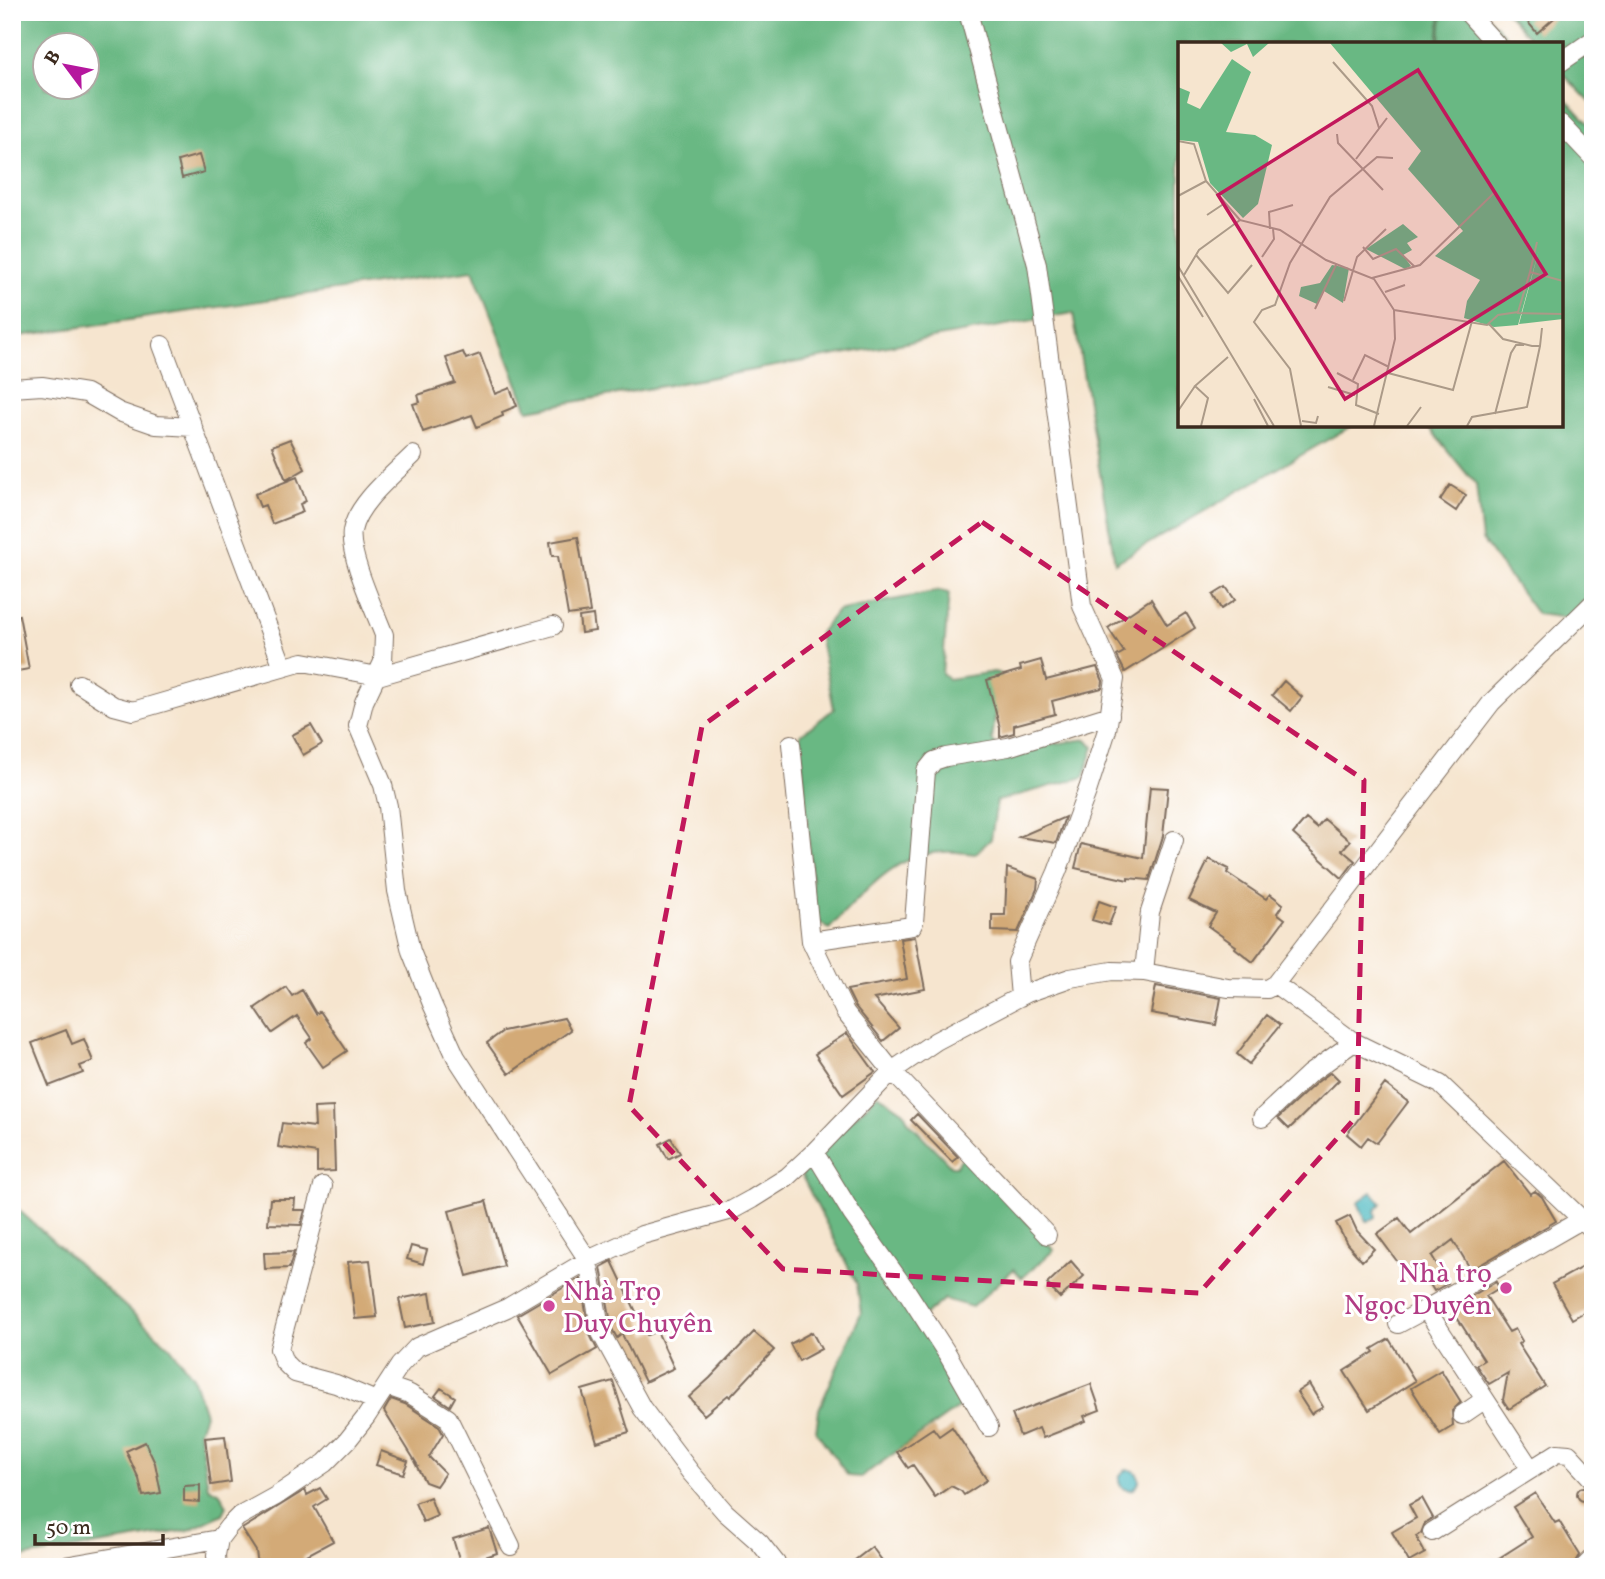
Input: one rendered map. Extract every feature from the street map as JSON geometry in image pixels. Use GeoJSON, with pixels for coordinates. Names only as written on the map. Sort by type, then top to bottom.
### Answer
{"type":"FeatureCollection","features":[{"type":"Feature","properties":{"kind":"street"},"geometry":{"type":"LineString","coordinates":[[968,12],[1037,265],[1082,606],[1115,679],[1110,715],[1088,789],[1057,872],[1017,962],[1020,997]]}},
{"type":"Feature","properties":{"kind":"street"},"geometry":{"type":"LineString","coordinates":[[1467,12],[1494,42]]}},
{"type":"Feature","properties":{"kind":"street"},"geometry":{"type":"LineString","coordinates":[[1563,61],[1593,40]]}},
{"type":"Feature","properties":{"kind":"street"},"geometry":{"type":"LineString","coordinates":[[1563,126],[1593,158]]}},
{"type":"Feature","properties":{"kind":"street"},"geometry":{"type":"LineString","coordinates":[[162,345],[283,667]]}},
{"type":"Feature","properties":{"kind":"street"},"geometry":{"type":"LineString","coordinates":[[12,388],[42,386],[86,393],[119,412],[156,425],[193,427]]}},
{"type":"Feature","properties":{"kind":"street"},"geometry":{"type":"LineString","coordinates":[[413,455],[359,513],[352,528],[351,545],[384,635],[383,662],[364,702],[358,726],[383,785],[388,806],[397,891],[411,951],[456,1057],[588,1260],[601,1333],[642,1408],[691,1473],[725,1512],[760,1543],[779,1567]]}},
{"type":"Feature","properties":{"kind":"street"},"geometry":{"type":"LineString","coordinates":[[217,1567],[219,1539],[238,1517],[276,1496],[325,1463],[347,1441],[400,1366],[417,1347],[507,1308],[588,1260],[642,1236],[732,1209],[788,1177],[892,1071],[936,1041],[1020,997],[1070,978],[1112,971],[1144,972],[1228,988],[1267,989],[1275,984],[1492,702],[1593,603]]}},
{"type":"Feature","properties":{"kind":"street"},"geometry":{"type":"LineString","coordinates":[[79,684],[114,706],[134,710],[303,662],[378,676],[553,626]]}},
{"type":"Feature","properties":{"kind":"street"},"geometry":{"type":"LineString","coordinates":[[811,941],[912,926],[926,771],[934,761],[1009,747],[1110,715]]}},
{"type":"Feature","properties":{"kind":"street"},"geometry":{"type":"LineString","coordinates":[[790,744],[811,941],[845,1012],[892,1071],[1047,1235]]}},
{"type":"Feature","properties":{"kind":"street"},"geometry":{"type":"LineString","coordinates":[[1144,972],[1150,912],[1174,840]]}},
{"type":"Feature","properties":{"kind":"street"},"geometry":{"type":"LineString","coordinates":[[1275,984],[1354,1042],[1440,1084],[1587,1225],[1398,1324]]}},
{"type":"Feature","properties":{"kind":"street"},"geometry":{"type":"LineString","coordinates":[[1262,1118],[1309,1074],[1354,1042]]}},
{"type":"Feature","properties":{"kind":"street"},"geometry":{"type":"LineString","coordinates":[[814,1152],[852,1214],[948,1355],[989,1427]]}},
{"type":"Feature","properties":{"kind":"street"},"geometry":{"type":"LineString","coordinates":[[323,1186],[279,1349],[284,1362],[295,1373],[336,1384],[376,1401]]}},
{"type":"Feature","properties":{"kind":"street"},"geometry":{"type":"LineString","coordinates":[[1426,1309],[1530,1468]]}},
{"type":"Feature","properties":{"kind":"street"},"geometry":{"type":"LineString","coordinates":[[387,1386],[410,1394],[448,1418],[511,1546]]}},
{"type":"Feature","properties":{"kind":"street"},"geometry":{"type":"LineString","coordinates":[[1462,1415],[1484,1400]]}},
{"type":"Feature","properties":{"kind":"street"},"geometry":{"type":"LineString","coordinates":[[1432,1532],[1557,1453],[1569,1454],[1593,1480]]}},
{"type":"Feature","properties":{"kind":"street"},"geometry":{"type":"LineString","coordinates":[[66,1566],[219,1539]]}},
{"type":"Feature","properties":{"kind":"street"},"geometry":{"type":"LineString","coordinates":[[1584,1567],[1593,1558]]}},
{"type":"Feature","properties":{"kind":"highlighted area"},"geometry":{"type":"Polygon","coordinates":[[[982,522],[1364,780],[1357,1116],[1199,1293],[783,1269],[629,1106],[702,726],[982,522]]]}},
{"type":"Feature","properties":{"kind":"green space"},"geometry":{"type":"Polygon","coordinates":[[[12,12],[1441,12],[1438,42],[1178,42],[1178,427],[1350,427],[1115,563],[1073,313],[528,410],[473,270],[12,337],[12,12]]]}},
{"type":"Feature","properties":{"kind":"green space"},"geometry":{"type":"Polygon","coordinates":[[[1442,12],[1483,12],[1511,42],[1440,42],[1442,12]]]}},
{"type":"Feature","properties":{"kind":"green space"},"geometry":{"type":"Polygon","coordinates":[[[1506,12],[1593,12],[1593,105],[1563,74],[1563,42],[1533,42],[1506,12]]]}},
{"type":"Feature","properties":{"kind":"green space"},"geometry":{"type":"Polygon","coordinates":[[[1563,96],[1593,128],[1593,593],[1567,618],[1537,614],[1482,540],[1476,485],[1429,427],[1563,427],[1563,96]]]}},
{"type":"Feature","properties":{"kind":"green space"},"geometry":{"type":"Polygon","coordinates":[[[939,591],[949,593],[942,674],[948,679],[994,672],[1001,674],[992,740],[1002,751],[1087,739],[1094,747],[1084,777],[997,801],[991,839],[975,854],[943,852],[908,860],[879,879],[829,929],[816,920],[814,909],[800,735],[834,709],[819,634],[837,611],[939,591]]]}},
{"type":"Feature","properties":{"kind":"green space"},"geometry":{"type":"Polygon","coordinates":[[[878,1094],[904,1112],[908,1121],[951,1166],[956,1166],[962,1158],[966,1158],[1054,1250],[1022,1278],[1014,1269],[972,1307],[944,1299],[919,1320],[966,1402],[861,1477],[848,1476],[816,1431],[819,1409],[861,1313],[857,1284],[802,1176],[804,1167],[878,1094]]]}},
{"type":"Feature","properties":{"kind":"green space"},"geometry":{"type":"Polygon","coordinates":[[[12,1204],[170,1347],[193,1377],[205,1414],[199,1431],[208,1487],[220,1493],[227,1506],[223,1514],[189,1530],[12,1559],[12,1204]]]}},
{"type":"Feature","properties":{"kind":"water"},"geometry":{"type":"Polygon","coordinates":[[[1372,1192],[1381,1203],[1375,1211],[1376,1217],[1366,1221],[1358,1202],[1372,1192]]]}},
{"type":"Feature","properties":{"kind":"water"},"geometry":{"type":"Polygon","coordinates":[[[1129,1470],[1136,1473],[1139,1480],[1136,1487],[1129,1490],[1122,1487],[1119,1480],[1122,1473],[1129,1470]]]}},
{"type":"Feature","properties":{"kind":"building"},"geometry":{"type":"Polygon","coordinates":[[[1536,12],[1561,12],[1537,33],[1526,20],[1536,12]]]}},
{"type":"Feature","properties":{"kind":"building"},"geometry":{"type":"Polygon","coordinates":[[[199,155],[204,172],[182,178],[178,161],[199,155]]]}},
{"type":"Feature","properties":{"kind":"building"},"geometry":{"type":"Polygon","coordinates":[[[463,352],[466,359],[480,354],[495,394],[510,388],[517,406],[502,412],[503,416],[477,427],[472,415],[423,432],[413,404],[420,402],[418,395],[455,383],[446,358],[463,352]]]}},
{"type":"Feature","properties":{"kind":"building"},"geometry":{"type":"Polygon","coordinates":[[[290,439],[305,469],[286,480],[272,446],[290,439]]]}},
{"type":"Feature","properties":{"kind":"building"},"geometry":{"type":"Polygon","coordinates":[[[297,477],[306,501],[300,504],[303,512],[272,524],[265,505],[260,507],[255,494],[297,477]]]}},
{"type":"Feature","properties":{"kind":"building"},"geometry":{"type":"Polygon","coordinates":[[[1450,485],[1466,495],[1456,511],[1440,500],[1450,485]]]}},
{"type":"Feature","properties":{"kind":"building"},"geometry":{"type":"Polygon","coordinates":[[[578,537],[590,612],[568,615],[558,556],[552,556],[550,542],[578,537]]]}},
{"type":"Feature","properties":{"kind":"building"},"geometry":{"type":"Polygon","coordinates":[[[1226,587],[1235,600],[1221,609],[1213,595],[1226,587]]]}},
{"type":"Feature","properties":{"kind":"building"},"geometry":{"type":"Polygon","coordinates":[[[1151,599],[1167,625],[1186,613],[1195,628],[1125,672],[1117,656],[1124,652],[1108,628],[1151,599]]]}},
{"type":"Feature","properties":{"kind":"building"},"geometry":{"type":"Polygon","coordinates":[[[19,615],[29,669],[12,672],[12,616],[19,615]]]}},
{"type":"Feature","properties":{"kind":"building"},"geometry":{"type":"Polygon","coordinates":[[[593,615],[595,631],[581,633],[579,617],[593,615]]]}},
{"type":"Feature","properties":{"kind":"building"},"geometry":{"type":"Polygon","coordinates":[[[1041,660],[1046,680],[1097,667],[1103,681],[1102,688],[1052,701],[1055,714],[1014,725],[1014,733],[1000,737],[987,680],[1021,670],[1020,666],[1041,660]]]}},
{"type":"Feature","properties":{"kind":"building"},"geometry":{"type":"Polygon","coordinates":[[[1284,681],[1302,697],[1291,711],[1272,695],[1284,681]]]}},
{"type":"Feature","properties":{"kind":"building"},"geometry":{"type":"Polygon","coordinates":[[[311,725],[322,744],[303,755],[292,735],[311,725]]]}},
{"type":"Feature","properties":{"kind":"building"},"geometry":{"type":"Polygon","coordinates":[[[1150,787],[1168,788],[1163,836],[1149,880],[1128,880],[1075,868],[1081,844],[1143,858],[1150,787]]]}},
{"type":"Feature","properties":{"kind":"building"},"geometry":{"type":"Polygon","coordinates":[[[1065,817],[1056,843],[1019,837],[1065,817]]]}},
{"type":"Feature","properties":{"kind":"building"},"geometry":{"type":"Polygon","coordinates":[[[1306,819],[1317,828],[1324,819],[1350,841],[1342,850],[1355,861],[1342,878],[1293,834],[1306,819]]]}},
{"type":"Feature","properties":{"kind":"building"},"geometry":{"type":"Polygon","coordinates":[[[1209,859],[1229,869],[1227,873],[1266,899],[1270,894],[1283,904],[1277,913],[1285,919],[1253,962],[1208,926],[1216,913],[1189,900],[1209,859]]]}},
{"type":"Feature","properties":{"kind":"building"},"geometry":{"type":"Polygon","coordinates":[[[1007,868],[1038,879],[1037,889],[1018,932],[992,931],[992,915],[1005,915],[1007,868]]]}},
{"type":"Feature","properties":{"kind":"building"},"geometry":{"type":"Polygon","coordinates":[[[1099,901],[1116,907],[1109,925],[1092,920],[1099,901]]]}},
{"type":"Feature","properties":{"kind":"building"},"geometry":{"type":"Polygon","coordinates":[[[915,937],[925,989],[874,999],[899,1028],[883,1041],[855,1006],[847,990],[907,979],[900,939],[915,937]]]}},
{"type":"Feature","properties":{"kind":"building"},"geometry":{"type":"Polygon","coordinates":[[[1156,986],[1221,998],[1216,1025],[1151,1013],[1156,986]]]}},
{"type":"Feature","properties":{"kind":"building"},"geometry":{"type":"Polygon","coordinates":[[[286,987],[292,996],[302,990],[316,1014],[320,1011],[347,1051],[323,1067],[306,1043],[312,1038],[297,1016],[272,1033],[255,1008],[286,987]]]}},
{"type":"Feature","properties":{"kind":"building"},"geometry":{"type":"Polygon","coordinates":[[[1267,1015],[1280,1025],[1249,1064],[1237,1054],[1267,1015]]]}},
{"type":"Feature","properties":{"kind":"building"},"geometry":{"type":"Polygon","coordinates":[[[564,1018],[571,1030],[509,1074],[487,1043],[503,1031],[564,1018]]]}},
{"type":"Feature","properties":{"kind":"building"},"geometry":{"type":"Polygon","coordinates":[[[66,1030],[72,1044],[84,1039],[93,1061],[80,1066],[83,1073],[49,1086],[32,1043],[66,1030]]]}},
{"type":"Feature","properties":{"kind":"building"},"geometry":{"type":"Polygon","coordinates":[[[847,1033],[875,1072],[843,1095],[815,1054],[847,1033]]]}},
{"type":"Feature","properties":{"kind":"building"},"geometry":{"type":"Polygon","coordinates":[[[1331,1072],[1339,1080],[1289,1129],[1278,1118],[1331,1072]]]}},
{"type":"Feature","properties":{"kind":"building"},"geometry":{"type":"Polygon","coordinates":[[[1385,1084],[1408,1102],[1377,1143],[1368,1137],[1361,1146],[1347,1134],[1385,1084]]]}},
{"type":"Feature","properties":{"kind":"building"},"geometry":{"type":"Polygon","coordinates":[[[333,1107],[335,1171],[317,1172],[317,1153],[278,1147],[282,1123],[315,1127],[314,1108],[333,1107]]]}},
{"type":"Feature","properties":{"kind":"building"},"geometry":{"type":"Polygon","coordinates":[[[917,1114],[958,1157],[952,1162],[911,1120],[917,1114]]]}},
{"type":"Feature","properties":{"kind":"building"},"geometry":{"type":"Polygon","coordinates":[[[671,1138],[680,1153],[668,1159],[660,1144],[671,1138]]]}},
{"type":"Feature","properties":{"kind":"building"},"geometry":{"type":"Polygon","coordinates":[[[1504,1161],[1530,1194],[1535,1191],[1542,1197],[1556,1221],[1471,1270],[1453,1240],[1432,1256],[1448,1283],[1434,1291],[1420,1268],[1408,1276],[1377,1234],[1399,1218],[1411,1234],[1504,1161]]]}},
{"type":"Feature","properties":{"kind":"building"},"geometry":{"type":"Polygon","coordinates":[[[270,1199],[295,1199],[294,1210],[305,1210],[301,1225],[268,1224],[270,1199]]]}},
{"type":"Feature","properties":{"kind":"building"},"geometry":{"type":"Polygon","coordinates":[[[486,1201],[504,1266],[467,1276],[449,1211],[486,1201]]]}},
{"type":"Feature","properties":{"kind":"building"},"geometry":{"type":"Polygon","coordinates":[[[1350,1216],[1357,1231],[1374,1249],[1362,1261],[1347,1244],[1336,1223],[1350,1216]]]}},
{"type":"Feature","properties":{"kind":"building"},"geometry":{"type":"Polygon","coordinates":[[[411,1246],[427,1250],[423,1264],[407,1259],[411,1246]]]}},
{"type":"Feature","properties":{"kind":"building"},"geometry":{"type":"Polygon","coordinates":[[[294,1252],[289,1268],[265,1269],[264,1253],[294,1252]]]}},
{"type":"Feature","properties":{"kind":"building"},"geometry":{"type":"Polygon","coordinates":[[[370,1260],[377,1317],[355,1319],[348,1262],[370,1260]]]}},
{"type":"Feature","properties":{"kind":"building"},"geometry":{"type":"Polygon","coordinates":[[[612,1261],[647,1335],[657,1331],[674,1368],[645,1382],[622,1334],[617,1338],[612,1329],[601,1267],[612,1261]]]}},
{"type":"Feature","properties":{"kind":"building"},"geometry":{"type":"Polygon","coordinates":[[[1071,1261],[1084,1276],[1060,1298],[1047,1284],[1071,1261]]]}},
{"type":"Feature","properties":{"kind":"building"},"geometry":{"type":"Polygon","coordinates":[[[1593,1261],[1593,1307],[1572,1319],[1552,1284],[1593,1261]]]}},
{"type":"Feature","properties":{"kind":"building"},"geometry":{"type":"Polygon","coordinates":[[[580,1278],[590,1335],[597,1349],[552,1375],[517,1315],[580,1278]]]}},
{"type":"Feature","properties":{"kind":"building"},"geometry":{"type":"Polygon","coordinates":[[[1496,1282],[1499,1288],[1486,1296],[1509,1332],[1515,1329],[1522,1341],[1518,1344],[1545,1386],[1509,1409],[1503,1400],[1508,1373],[1489,1384],[1476,1365],[1484,1360],[1451,1308],[1496,1282]]]}},
{"type":"Feature","properties":{"kind":"building"},"geometry":{"type":"Polygon","coordinates":[[[430,1293],[435,1322],[405,1328],[399,1299],[430,1293]]]}},
{"type":"Feature","properties":{"kind":"building"},"geometry":{"type":"Polygon","coordinates":[[[754,1332],[774,1350],[730,1397],[728,1395],[704,1415],[689,1397],[754,1332]]]}},
{"type":"Feature","properties":{"kind":"building"},"geometry":{"type":"Polygon","coordinates":[[[812,1332],[821,1349],[799,1361],[790,1344],[812,1332]]]}},
{"type":"Feature","properties":{"kind":"building"},"geometry":{"type":"Polygon","coordinates":[[[1389,1339],[1415,1381],[1369,1410],[1344,1371],[1389,1339]]]}},
{"type":"Feature","properties":{"kind":"building"},"geometry":{"type":"Polygon","coordinates":[[[1441,1370],[1461,1402],[1452,1411],[1453,1426],[1440,1434],[1411,1388],[1441,1370]]]}},
{"type":"Feature","properties":{"kind":"building"},"geometry":{"type":"Polygon","coordinates":[[[613,1381],[629,1432],[597,1442],[582,1390],[613,1381]]]}},
{"type":"Feature","properties":{"kind":"building"},"geometry":{"type":"Polygon","coordinates":[[[1091,1384],[1100,1410],[1084,1416],[1086,1421],[1043,1438],[1039,1428],[1020,1436],[1012,1414],[1091,1384]]]}},
{"type":"Feature","properties":{"kind":"building"},"geometry":{"type":"Polygon","coordinates":[[[1309,1384],[1323,1407],[1311,1414],[1297,1392],[1309,1384]]]}},
{"type":"Feature","properties":{"kind":"building"},"geometry":{"type":"Polygon","coordinates":[[[441,1388],[455,1397],[450,1406],[435,1396],[441,1388]]]}},
{"type":"Feature","properties":{"kind":"building"},"geometry":{"type":"Polygon","coordinates":[[[391,1399],[405,1404],[439,1426],[443,1434],[429,1457],[445,1473],[436,1486],[425,1482],[384,1411],[391,1399]]]}},
{"type":"Feature","properties":{"kind":"building"},"geometry":{"type":"Polygon","coordinates":[[[952,1427],[987,1480],[964,1495],[951,1486],[935,1497],[913,1465],[908,1468],[897,1452],[933,1428],[939,1436],[952,1427]]]}},
{"type":"Feature","properties":{"kind":"building"},"geometry":{"type":"Polygon","coordinates":[[[225,1436],[231,1482],[211,1485],[205,1438],[225,1436]]]}},
{"type":"Feature","properties":{"kind":"building"},"geometry":{"type":"Polygon","coordinates":[[[145,1442],[155,1463],[161,1493],[143,1496],[139,1479],[126,1451],[145,1442]]]}},
{"type":"Feature","properties":{"kind":"building"},"geometry":{"type":"Polygon","coordinates":[[[381,1451],[408,1461],[403,1474],[376,1465],[381,1451]]]}},
{"type":"Feature","properties":{"kind":"building"},"geometry":{"type":"Polygon","coordinates":[[[200,1485],[200,1502],[184,1501],[184,1486],[200,1485]]]}},
{"type":"Feature","properties":{"kind":"building"},"geometry":{"type":"Polygon","coordinates":[[[1581,1487],[1587,1487],[1591,1494],[1587,1501],[1581,1501],[1577,1497],[1577,1491],[1581,1487]]]}},
{"type":"Feature","properties":{"kind":"building"},"geometry":{"type":"Polygon","coordinates":[[[320,1488],[327,1499],[314,1507],[333,1541],[303,1557],[304,1564],[258,1567],[256,1551],[242,1529],[305,1490],[307,1495],[320,1488]]]}},
{"type":"Feature","properties":{"kind":"building"},"geometry":{"type":"Polygon","coordinates":[[[1535,1493],[1555,1523],[1559,1521],[1580,1555],[1573,1567],[1539,1567],[1535,1561],[1526,1567],[1485,1567],[1532,1537],[1513,1507],[1535,1493]]]}},
{"type":"Feature","properties":{"kind":"building"},"geometry":{"type":"Polygon","coordinates":[[[430,1497],[437,1516],[423,1522],[415,1503],[430,1497]]]}},
{"type":"Feature","properties":{"kind":"building"},"geometry":{"type":"Polygon","coordinates":[[[1422,1498],[1433,1518],[1425,1523],[1421,1533],[1416,1536],[1425,1553],[1409,1562],[1392,1532],[1416,1518],[1409,1505],[1422,1498]]]}},
{"type":"Feature","properties":{"kind":"building"},"geometry":{"type":"Polygon","coordinates":[[[489,1528],[497,1553],[461,1565],[453,1539],[489,1528]]]}},
{"type":"Feature","properties":{"kind":"building"},"geometry":{"type":"Polygon","coordinates":[[[872,1547],[887,1567],[846,1567],[872,1547]]]}},
{"type":"Feature","properties":{"kind":"place","name":"Nhà trọ Ngọc Duyên"},"geometry":{"type":"Point","coordinates":[1506,1288]}},
{"type":"Feature","properties":{"kind":"place","name":"Nhà Trọ Duy Chuyên"},"geometry":{"type":"Point","coordinates":[549,1306]}}]}
